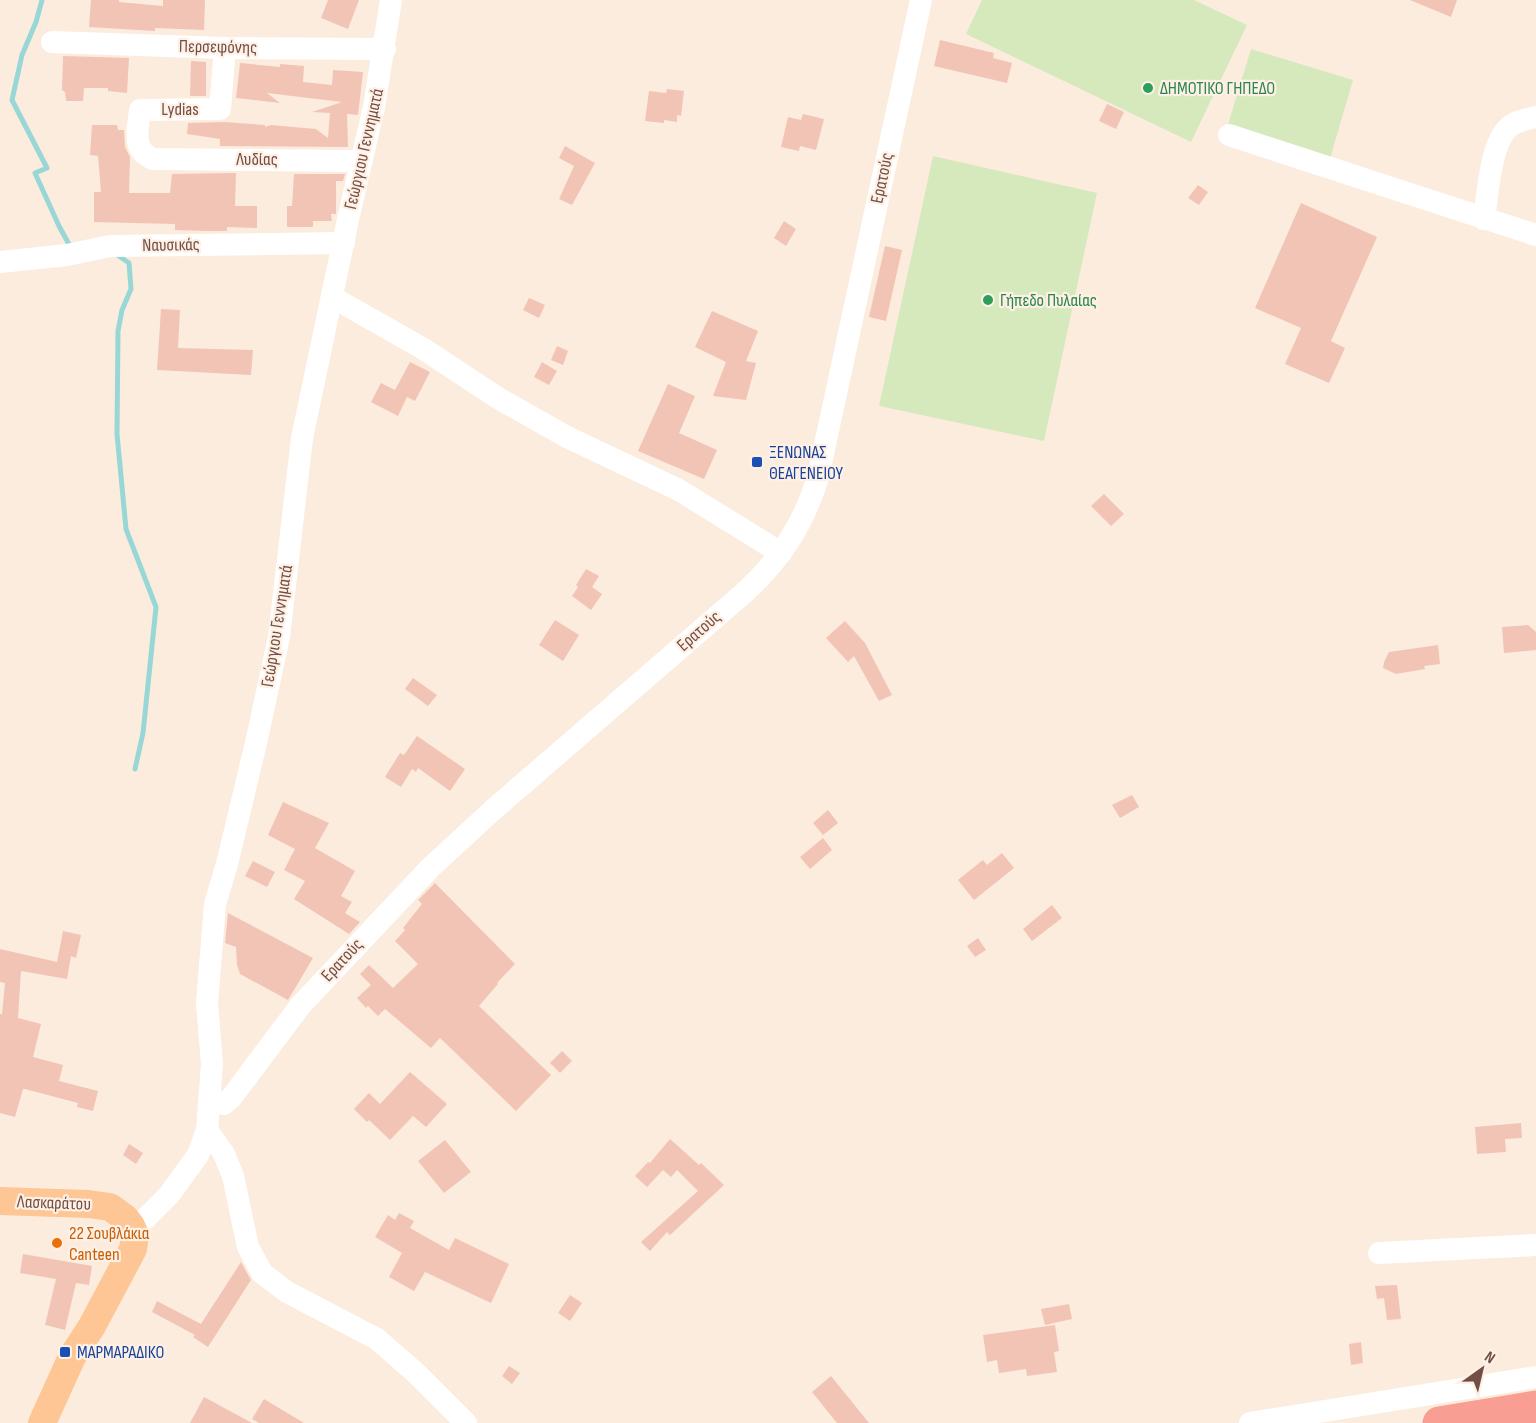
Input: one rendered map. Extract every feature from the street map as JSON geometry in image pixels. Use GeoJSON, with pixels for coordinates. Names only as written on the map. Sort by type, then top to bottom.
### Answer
{"type":"FeatureCollection","features":[{"type":"Feature","properties":{"kind":"highway"},"geometry":{"type":"LineString","coordinates":[[1439,1423],[1536,1407]]}},
{"type":"Feature","properties":{"kind":"main road","name":"Λασκαράτου"},"geometry":{"type":"LineString","coordinates":[[0,1201],[105,1206],[125,1218],[134,1230]]}},
{"type":"Feature","properties":{"kind":"main road"},"geometry":{"type":"LineString","coordinates":[[42,1422],[72,1357],[92,1326],[133,1249],[134,1230]]}},
{"type":"Feature","properties":{"kind":"street","name":"Γεώργιου Γεννηματά"},"geometry":{"type":"LineString","coordinates":[[134,1230],[169,1195],[198,1155],[207,1130],[212,1064],[207,1003],[215,904],[227,864],[279,637],[302,438],[374,107],[391,0]]}},
{"type":"Feature","properties":{"kind":"street","name":"Ερατούς"},"geometry":{"type":"LineString","coordinates":[[211,1098],[224,1104],[231,1098],[300,1006],[448,850],[744,593],[781,553],[805,515],[818,477],[921,0]]}},
{"type":"Feature","properties":{"kind":"street","name":"Περσεφόνης"},"geometry":{"type":"LineString","coordinates":[[52,42],[225,48],[385,49]]}},
{"type":"Feature","properties":{"kind":"street","name":"Lydias"},"geometry":{"type":"LineString","coordinates":[[153,159],[143,153],[137,143],[141,110],[220,109],[225,48]]}},
{"type":"Feature","properties":{"kind":"street"},"geometry":{"type":"LineString","coordinates":[[1484,219],[1495,151],[1502,135],[1511,124],[1536,117]]}},
{"type":"Feature","properties":{"kind":"street"},"geometry":{"type":"LineString","coordinates":[[1229,135],[1536,236]]}},
{"type":"Feature","properties":{"kind":"street","name":"Λυδίας"},"geometry":{"type":"LineString","coordinates":[[153,159],[362,161]]}},
{"type":"Feature","properties":{"kind":"street","name":"Ναυσικάς"},"geometry":{"type":"LineString","coordinates":[[0,262],[67,255],[110,246],[344,243]]}},
{"type":"Feature","properties":{"kind":"street"},"geometry":{"type":"LineString","coordinates":[[332,297],[422,348],[498,398],[567,437],[679,490],[781,553]]}},
{"type":"Feature","properties":{"kind":"street"},"geometry":{"type":"LineString","coordinates":[[207,1130],[224,1154],[233,1176],[248,1247],[262,1273],[287,1292],[376,1339],[417,1374],[465,1423]]}},
{"type":"Feature","properties":{"kind":"street"},"geometry":{"type":"LineString","coordinates":[[1379,1253],[1536,1245]]}},
{"type":"Feature","properties":{"kind":"street"},"geometry":{"type":"LineString","coordinates":[[1250,1423],[1536,1377]]}},
{"type":"Feature","properties":{"kind":"green space","name":"ΔΗΜΟΤΙΚΟ ΓΗΠΕΔΟ"},"geometry":{"type":"Polygon","coordinates":[[[982,0],[1194,0],[1247,25],[1191,142],[966,34],[982,0]]]}},
{"type":"Feature","properties":{"kind":"green space"},"geometry":{"type":"Polygon","coordinates":[[[1251,49],[1353,80],[1329,162],[1226,131],[1251,49]]]}},
{"type":"Feature","properties":{"kind":"green space","name":"Γήπεδο Πυλαίας"},"geometry":{"type":"Polygon","coordinates":[[[933,156],[1097,193],[1044,441],[879,406],[933,156]]]}},
{"type":"Feature","properties":{"kind":"building"},"geometry":{"type":"Polygon","coordinates":[[[91,0],[119,0],[119,2],[163,6],[163,0],[205,0],[204,30],[155,28],[155,31],[89,27],[91,0]]]}},
{"type":"Feature","properties":{"kind":"building"},"geometry":{"type":"Polygon","coordinates":[[[328,0],[359,0],[348,29],[321,18],[328,0]]]}},
{"type":"Feature","properties":{"kind":"building"},"geometry":{"type":"Polygon","coordinates":[[[1410,0],[1457,0],[1451,17],[1410,0]]]}},
{"type":"Feature","properties":{"kind":"building"},"geometry":{"type":"Polygon","coordinates":[[[940,40],[994,53],[993,58],[1012,63],[1007,83],[934,66],[940,40]]]}},
{"type":"Feature","properties":{"kind":"building"},"geometry":{"type":"Polygon","coordinates":[[[63,56],[129,58],[127,93],[108,91],[108,88],[84,88],[83,101],[66,101],[65,92],[62,90],[63,56]]]}},
{"type":"Feature","properties":{"kind":"building"},"geometry":{"type":"Polygon","coordinates":[[[191,61],[206,62],[206,96],[190,96],[191,61]]]}},
{"type":"Feature","properties":{"kind":"building"},"geometry":{"type":"Polygon","coordinates":[[[240,63],[280,67],[280,64],[304,66],[303,82],[332,85],[333,70],[363,72],[358,115],[347,114],[348,147],[220,146],[220,139],[187,134],[188,123],[224,122],[265,125],[265,127],[271,125],[316,129],[328,138],[330,113],[312,112],[342,102],[267,93],[280,103],[236,98],[240,63]]]}},
{"type":"Feature","properties":{"kind":"building"},"geometry":{"type":"Polygon","coordinates":[[[667,89],[684,91],[681,116],[677,115],[677,122],[645,121],[649,91],[666,93],[667,89]]]}},
{"type":"Feature","properties":{"kind":"building"},"geometry":{"type":"Polygon","coordinates":[[[1107,104],[1124,112],[1116,129],[1099,121],[1107,104]]]}},
{"type":"Feature","properties":{"kind":"building"},"geometry":{"type":"Polygon","coordinates":[[[803,114],[824,119],[816,150],[800,146],[799,151],[781,147],[788,117],[801,120],[803,114]]]}},
{"type":"Feature","properties":{"kind":"building"},"geometry":{"type":"Polygon","coordinates":[[[92,125],[117,125],[118,130],[124,130],[125,147],[130,157],[129,193],[170,193],[172,174],[236,173],[235,206],[257,206],[257,228],[227,227],[227,231],[175,230],[175,224],[94,222],[94,192],[101,192],[98,156],[90,155],[92,125]]]}},
{"type":"Feature","properties":{"kind":"building"},"geometry":{"type":"Polygon","coordinates":[[[565,146],[595,163],[572,205],[559,199],[574,166],[559,158],[565,146]]]}},
{"type":"Feature","properties":{"kind":"building"},"geometry":{"type":"Polygon","coordinates":[[[294,174],[345,174],[343,181],[336,181],[336,214],[331,214],[332,221],[313,221],[313,227],[287,227],[287,206],[292,206],[294,174]]]}},
{"type":"Feature","properties":{"kind":"building"},"geometry":{"type":"Polygon","coordinates":[[[1198,185],[1208,192],[1199,205],[1188,198],[1198,185]]]}},
{"type":"Feature","properties":{"kind":"building"},"geometry":{"type":"Polygon","coordinates":[[[1301,203],[1377,237],[1331,341],[1345,348],[1329,383],[1285,364],[1301,328],[1255,308],[1301,203]]]}},
{"type":"Feature","properties":{"kind":"building"},"geometry":{"type":"Polygon","coordinates":[[[784,221],[796,229],[786,246],[774,238],[784,221]]]}},
{"type":"Feature","properties":{"kind":"building"},"geometry":{"type":"Polygon","coordinates":[[[885,246],[902,250],[886,321],[869,317],[885,246]]]}},
{"type":"Feature","properties":{"kind":"building"},"geometry":{"type":"Polygon","coordinates":[[[529,298],[545,305],[539,318],[523,310],[529,298]]]}},
{"type":"Feature","properties":{"kind":"building"},"geometry":{"type":"Polygon","coordinates":[[[161,309],[180,310],[178,348],[253,350],[251,375],[157,370],[161,309]]]}},
{"type":"Feature","properties":{"kind":"building"},"geometry":{"type":"Polygon","coordinates":[[[712,311],[758,331],[746,361],[756,363],[746,400],[713,396],[726,362],[695,347],[712,311]]]}},
{"type":"Feature","properties":{"kind":"building"},"geometry":{"type":"Polygon","coordinates":[[[557,346],[568,351],[563,365],[551,360],[557,346]]]}},
{"type":"Feature","properties":{"kind":"building"},"geometry":{"type":"Polygon","coordinates":[[[410,362],[430,372],[415,401],[407,397],[398,416],[371,402],[381,383],[395,390],[410,362]]]}},
{"type":"Feature","properties":{"kind":"building"},"geometry":{"type":"Polygon","coordinates":[[[542,362],[557,371],[549,385],[534,377],[542,362]]]}},
{"type":"Feature","properties":{"kind":"building"},"geometry":{"type":"Polygon","coordinates":[[[668,384],[695,396],[679,433],[717,450],[704,479],[638,451],[668,384]]]}},
{"type":"Feature","properties":{"kind":"building"},"geometry":{"type":"Polygon","coordinates":[[[1104,494],[1124,514],[1111,526],[1091,506],[1104,494]]]}},
{"type":"Feature","properties":{"kind":"building"},"geometry":{"type":"Polygon","coordinates":[[[586,569],[599,576],[592,587],[602,594],[591,610],[572,596],[586,569]]]}},
{"type":"Feature","properties":{"kind":"building"},"geometry":{"type":"Polygon","coordinates":[[[555,620],[579,635],[563,661],[539,645],[555,620]]]}},
{"type":"Feature","properties":{"kind":"building"},"geometry":{"type":"Polygon","coordinates":[[[845,621],[865,643],[892,695],[879,701],[854,656],[848,662],[826,638],[845,621]]]}},
{"type":"Feature","properties":{"kind":"building"},"geometry":{"type":"Polygon","coordinates":[[[1528,625],[1536,632],[1536,650],[1504,653],[1502,627],[1528,625]]]}},
{"type":"Feature","properties":{"kind":"building"},"geometry":{"type":"Polygon","coordinates":[[[1438,645],[1440,664],[1396,674],[1383,668],[1389,652],[1438,645]]]}},
{"type":"Feature","properties":{"kind":"building"},"geometry":{"type":"Polygon","coordinates":[[[413,678],[437,695],[428,706],[405,689],[413,678]]]}},
{"type":"Feature","properties":{"kind":"building"},"geometry":{"type":"Polygon","coordinates":[[[417,736],[465,769],[450,791],[418,768],[416,772],[412,769],[401,787],[385,777],[400,753],[404,755],[417,736]]]}},
{"type":"Feature","properties":{"kind":"building"},"geometry":{"type":"Polygon","coordinates":[[[1132,795],[1139,807],[1120,818],[1112,805],[1132,795]]]}},
{"type":"Feature","properties":{"kind":"building"},"geometry":{"type":"Polygon","coordinates":[[[283,802],[329,823],[315,848],[355,871],[341,896],[352,902],[345,913],[360,922],[349,934],[294,899],[305,881],[284,870],[295,849],[268,835],[283,802]]]}},
{"type":"Feature","properties":{"kind":"building"},"geometry":{"type":"Polygon","coordinates":[[[828,810],[838,823],[823,835],[813,823],[828,810]]]}},
{"type":"Feature","properties":{"kind":"building"},"geometry":{"type":"Polygon","coordinates":[[[823,838],[832,850],[810,869],[800,857],[823,838]]]}},
{"type":"Feature","properties":{"kind":"building"},"geometry":{"type":"Polygon","coordinates":[[[1002,853],[1014,868],[974,900],[958,880],[983,860],[987,865],[1002,853]]]}},
{"type":"Feature","properties":{"kind":"building"},"geometry":{"type":"Polygon","coordinates":[[[253,861],[275,872],[267,887],[245,876],[253,861]]]}},
{"type":"Feature","properties":{"kind":"building"},"geometry":{"type":"Polygon","coordinates":[[[435,883],[515,964],[479,1006],[551,1075],[516,1111],[440,1038],[431,1048],[385,1009],[378,1016],[357,998],[371,985],[360,974],[369,965],[393,988],[418,964],[395,941],[422,904],[418,900],[435,883]]]}},
{"type":"Feature","properties":{"kind":"building"},"geometry":{"type":"Polygon","coordinates":[[[1052,905],[1062,918],[1032,941],[1023,929],[1052,905]]]}},
{"type":"Feature","properties":{"kind":"building"},"geometry":{"type":"Polygon","coordinates":[[[228,913],[313,958],[288,1000],[240,974],[236,947],[225,943],[228,913]]]}},
{"type":"Feature","properties":{"kind":"building"},"geometry":{"type":"Polygon","coordinates":[[[63,931],[81,935],[76,958],[71,956],[67,979],[21,971],[18,1018],[41,1024],[33,1057],[63,1065],[59,1081],[98,1091],[93,1111],[77,1107],[78,1103],[23,1089],[15,1117],[0,1113],[0,1014],[2,1014],[5,983],[0,982],[0,949],[57,962],[63,931]]]}},
{"type":"Feature","properties":{"kind":"building"},"geometry":{"type":"Polygon","coordinates":[[[978,938],[986,950],[975,957],[967,946],[978,938]]]}},
{"type":"Feature","properties":{"kind":"building"},"geometry":{"type":"Polygon","coordinates":[[[562,1051],[572,1061],[560,1073],[550,1063],[562,1051]]]}},
{"type":"Feature","properties":{"kind":"building"},"geometry":{"type":"Polygon","coordinates":[[[410,1072],[447,1104],[426,1127],[413,1116],[390,1140],[354,1109],[369,1093],[380,1104],[410,1072]]]}},
{"type":"Feature","properties":{"kind":"building"},"geometry":{"type":"Polygon","coordinates":[[[1521,1123],[1522,1138],[1505,1139],[1506,1152],[1477,1154],[1475,1127],[1521,1123]]]}},
{"type":"Feature","properties":{"kind":"building"},"geometry":{"type":"Polygon","coordinates":[[[670,1139],[699,1165],[701,1163],[724,1185],[670,1235],[667,1232],[650,1251],[641,1242],[698,1191],[677,1170],[671,1177],[663,1170],[647,1187],[635,1176],[648,1162],[650,1163],[670,1139]]]}},
{"type":"Feature","properties":{"kind":"building"},"geometry":{"type":"Polygon","coordinates":[[[445,1140],[471,1172],[444,1193],[418,1161],[445,1140]]]}},
{"type":"Feature","properties":{"kind":"building"},"geometry":{"type":"Polygon","coordinates":[[[129,1144],[143,1153],[136,1164],[123,1155],[129,1144]]]}},
{"type":"Feature","properties":{"kind":"building"},"geometry":{"type":"Polygon","coordinates":[[[399,1213],[414,1221],[410,1228],[449,1250],[455,1238],[509,1264],[491,1303],[425,1272],[414,1291],[389,1277],[402,1253],[375,1237],[388,1215],[395,1220],[399,1213]]]}},
{"type":"Feature","properties":{"kind":"building"},"geometry":{"type":"Polygon","coordinates":[[[23,1254],[92,1266],[89,1285],[76,1283],[65,1330],[45,1325],[56,1279],[20,1273],[23,1254]]]}},
{"type":"Feature","properties":{"kind":"building"},"geometry":{"type":"Polygon","coordinates":[[[241,1262],[251,1280],[208,1347],[193,1337],[195,1335],[152,1312],[157,1301],[201,1324],[241,1262]]]}},
{"type":"Feature","properties":{"kind":"building"},"geometry":{"type":"Polygon","coordinates":[[[1397,1285],[1401,1319],[1387,1320],[1384,1298],[1377,1299],[1375,1286],[1397,1285]]]}},
{"type":"Feature","properties":{"kind":"building"},"geometry":{"type":"Polygon","coordinates":[[[570,1295],[582,1303],[570,1321],[558,1313],[570,1295]]]}},
{"type":"Feature","properties":{"kind":"building"},"geometry":{"type":"Polygon","coordinates":[[[1069,1304],[1072,1319],[1045,1325],[1041,1309],[1069,1304]]]}},
{"type":"Feature","properties":{"kind":"building"},"geometry":{"type":"Polygon","coordinates":[[[1055,1325],[1059,1351],[1054,1352],[1057,1372],[1027,1376],[1026,1369],[999,1373],[997,1360],[987,1362],[983,1335],[1055,1325]]]}},
{"type":"Feature","properties":{"kind":"building"},"geometry":{"type":"Polygon","coordinates":[[[1361,1342],[1363,1363],[1351,1365],[1349,1344],[1361,1342]]]}},
{"type":"Feature","properties":{"kind":"building"},"geometry":{"type":"Polygon","coordinates":[[[509,1366],[520,1373],[512,1384],[502,1376],[509,1366]]]}},
{"type":"Feature","properties":{"kind":"building"},"geometry":{"type":"Polygon","coordinates":[[[831,1376],[869,1423],[837,1423],[812,1392],[831,1376]]]}},
{"type":"Feature","properties":{"kind":"building"},"geometry":{"type":"Polygon","coordinates":[[[204,1397],[252,1423],[190,1423],[204,1397]]]}},
{"type":"Feature","properties":{"kind":"building"},"geometry":{"type":"Polygon","coordinates":[[[264,1399],[304,1423],[259,1423],[252,1419],[264,1399]]]}},
{"type":"Feature","properties":{"kind":"waterway"},"geometry":{"type":"LineString","coordinates":[[42,0],[36,22],[22,55],[12,100],[47,168],[35,173],[71,248]]}},
{"type":"Feature","properties":{"kind":"waterway"},"geometry":{"type":"LineString","coordinates":[[116,254],[129,263],[131,289],[122,310],[118,331],[117,434],[126,529],[156,607],[143,733],[135,769]]}},
{"type":"Feature","properties":{"kind":"place","name":"ΔΗΜΟΤΙΚΟ ΓΗΠΕΔΟ"},"geometry":{"type":"Point","coordinates":[1148,88]}},
{"type":"Feature","properties":{"kind":"place","name":"Γήπεδο Πυλαίας"},"geometry":{"type":"Point","coordinates":[988,300]}},
{"type":"Feature","properties":{"kind":"place","name":"ΞΕΝΩΝΑΣ ΘΕΑΓΕΝΕΙΟΥ"},"geometry":{"type":"Point","coordinates":[757,462]}},
{"type":"Feature","properties":{"kind":"place","name":"22 Σουβλάκια Canteen"},"geometry":{"type":"Point","coordinates":[57,1243]}},
{"type":"Feature","properties":{"kind":"place","name":"ΜΑΡΜΑΡΑΔΙΚΟ"},"geometry":{"type":"Point","coordinates":[65,1352]}}]}
